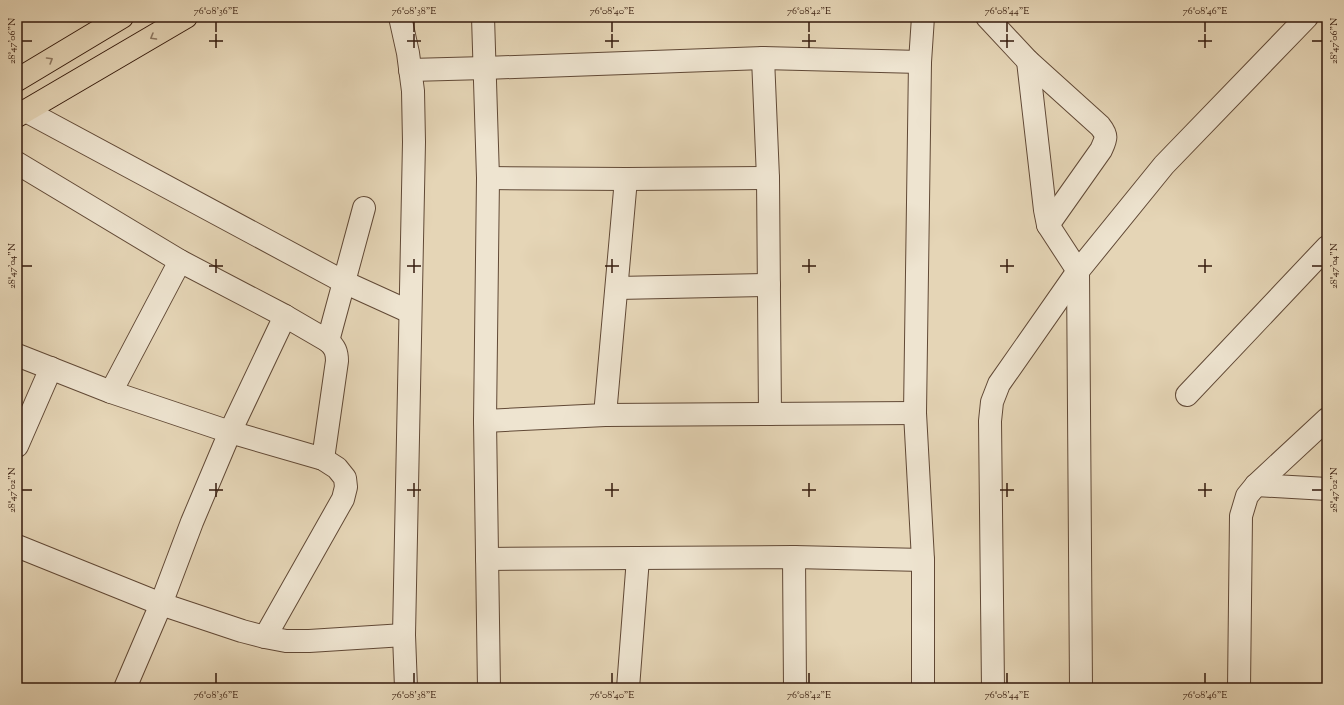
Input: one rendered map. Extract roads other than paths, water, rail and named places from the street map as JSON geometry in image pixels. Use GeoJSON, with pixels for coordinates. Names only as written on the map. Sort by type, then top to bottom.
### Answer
{"type":"FeatureCollection","features":[{"type":"Feature","properties":{"kind":"main road"},"geometry":{"type":"LineString","coordinates":[[17,80],[122,17]]}},
{"type":"Feature","properties":{"kind":"main road"},"geometry":{"type":"LineString","coordinates":[[21,114],[186,17]]}},
{"type":"Feature","properties":{"kind":"street"},"geometry":{"type":"LineString","coordinates":[[400,17],[408,53],[413,91],[414,142],[404,635],[406,688]]}},
{"type":"Feature","properties":{"kind":"street"},"geometry":{"type":"LineString","coordinates":[[483,17],[488,178],[485,421],[490,688]]}},
{"type":"Feature","properties":{"kind":"street"},"geometry":{"type":"LineString","coordinates":[[923,17],[920,62],[915,413],[922,560],[923,688]]}},
{"type":"Feature","properties":{"kind":"street"},"geometry":{"type":"LineString","coordinates":[[987,17],[1028,61],[1100,126],[1105,133],[1105,141],[1101,150],[1048,225]]}},
{"type":"Feature","properties":{"kind":"street"},"geometry":{"type":"LineString","coordinates":[[993,688],[990,429],[992,402],[999,384],[1078,271],[1164,166],[1307,17]]}},
{"type":"Feature","properties":{"kind":"street"},"geometry":{"type":"LineString","coordinates":[[410,70],[763,58],[920,62]]}},
{"type":"Feature","properties":{"kind":"street"},"geometry":{"type":"LineString","coordinates":[[763,58],[768,178],[770,414]]}},
{"type":"Feature","properties":{"kind":"street"},"geometry":{"type":"LineString","coordinates":[[1028,61],[1044,210],[1048,225],[1078,271],[1082,688]]}},
{"type":"Feature","properties":{"kind":"street"},"geometry":{"type":"LineString","coordinates":[[21,114],[344,282],[410,312]]}},
{"type":"Feature","properties":{"kind":"street"},"geometry":{"type":"LineString","coordinates":[[17,163],[180,261],[285,316],[328,341],[337,353],[337,361],[323,459]]}},
{"type":"Feature","properties":{"kind":"street"},"geometry":{"type":"LineString","coordinates":[[488,178],[768,178]]}},
{"type":"Feature","properties":{"kind":"street"},"geometry":{"type":"LineString","coordinates":[[605,415],[626,179]]}},
{"type":"Feature","properties":{"kind":"street"},"geometry":{"type":"LineString","coordinates":[[328,341],[364,208]]}},
{"type":"Feature","properties":{"kind":"street"},"geometry":{"type":"LineString","coordinates":[[1187,395],[1327,246]]}},
{"type":"Feature","properties":{"kind":"street"},"geometry":{"type":"LineString","coordinates":[[111,392],[180,261]]}},
{"type":"Feature","properties":{"kind":"street"},"geometry":{"type":"LineString","coordinates":[[617,288],[769,285]]}},
{"type":"Feature","properties":{"kind":"street"},"geometry":{"type":"LineString","coordinates":[[125,688],[161,604],[192,522],[230,432],[285,316]]}},
{"type":"Feature","properties":{"kind":"street"},"geometry":{"type":"LineString","coordinates":[[17,355],[111,392],[230,432],[323,459],[337,468],[345,478],[346,487],[343,499],[265,637]]}},
{"type":"Feature","properties":{"kind":"street"},"geometry":{"type":"LineString","coordinates":[[17,446],[51,368]]}},
{"type":"Feature","properties":{"kind":"street"},"geometry":{"type":"LineString","coordinates":[[485,421],[605,415],[915,413]]}},
{"type":"Feature","properties":{"kind":"street"},"geometry":{"type":"LineString","coordinates":[[1239,688],[1241,516],[1247,496],[1256,485],[1327,419]]}},
{"type":"Feature","properties":{"kind":"street"},"geometry":{"type":"LineString","coordinates":[[1256,485],[1327,489]]}},
{"type":"Feature","properties":{"kind":"street"},"geometry":{"type":"LineString","coordinates":[[17,546],[161,604],[242,631],[265,637],[286,641],[309,641],[404,635]]}},
{"type":"Feature","properties":{"kind":"street"},"geometry":{"type":"LineString","coordinates":[[487,559],[794,557],[922,560]]}},
{"type":"Feature","properties":{"kind":"street"},"geometry":{"type":"LineString","coordinates":[[794,557],[795,688]]}},
{"type":"Feature","properties":{"kind":"street"},"geometry":{"type":"LineString","coordinates":[[628,688],[638,558]]}}]}
